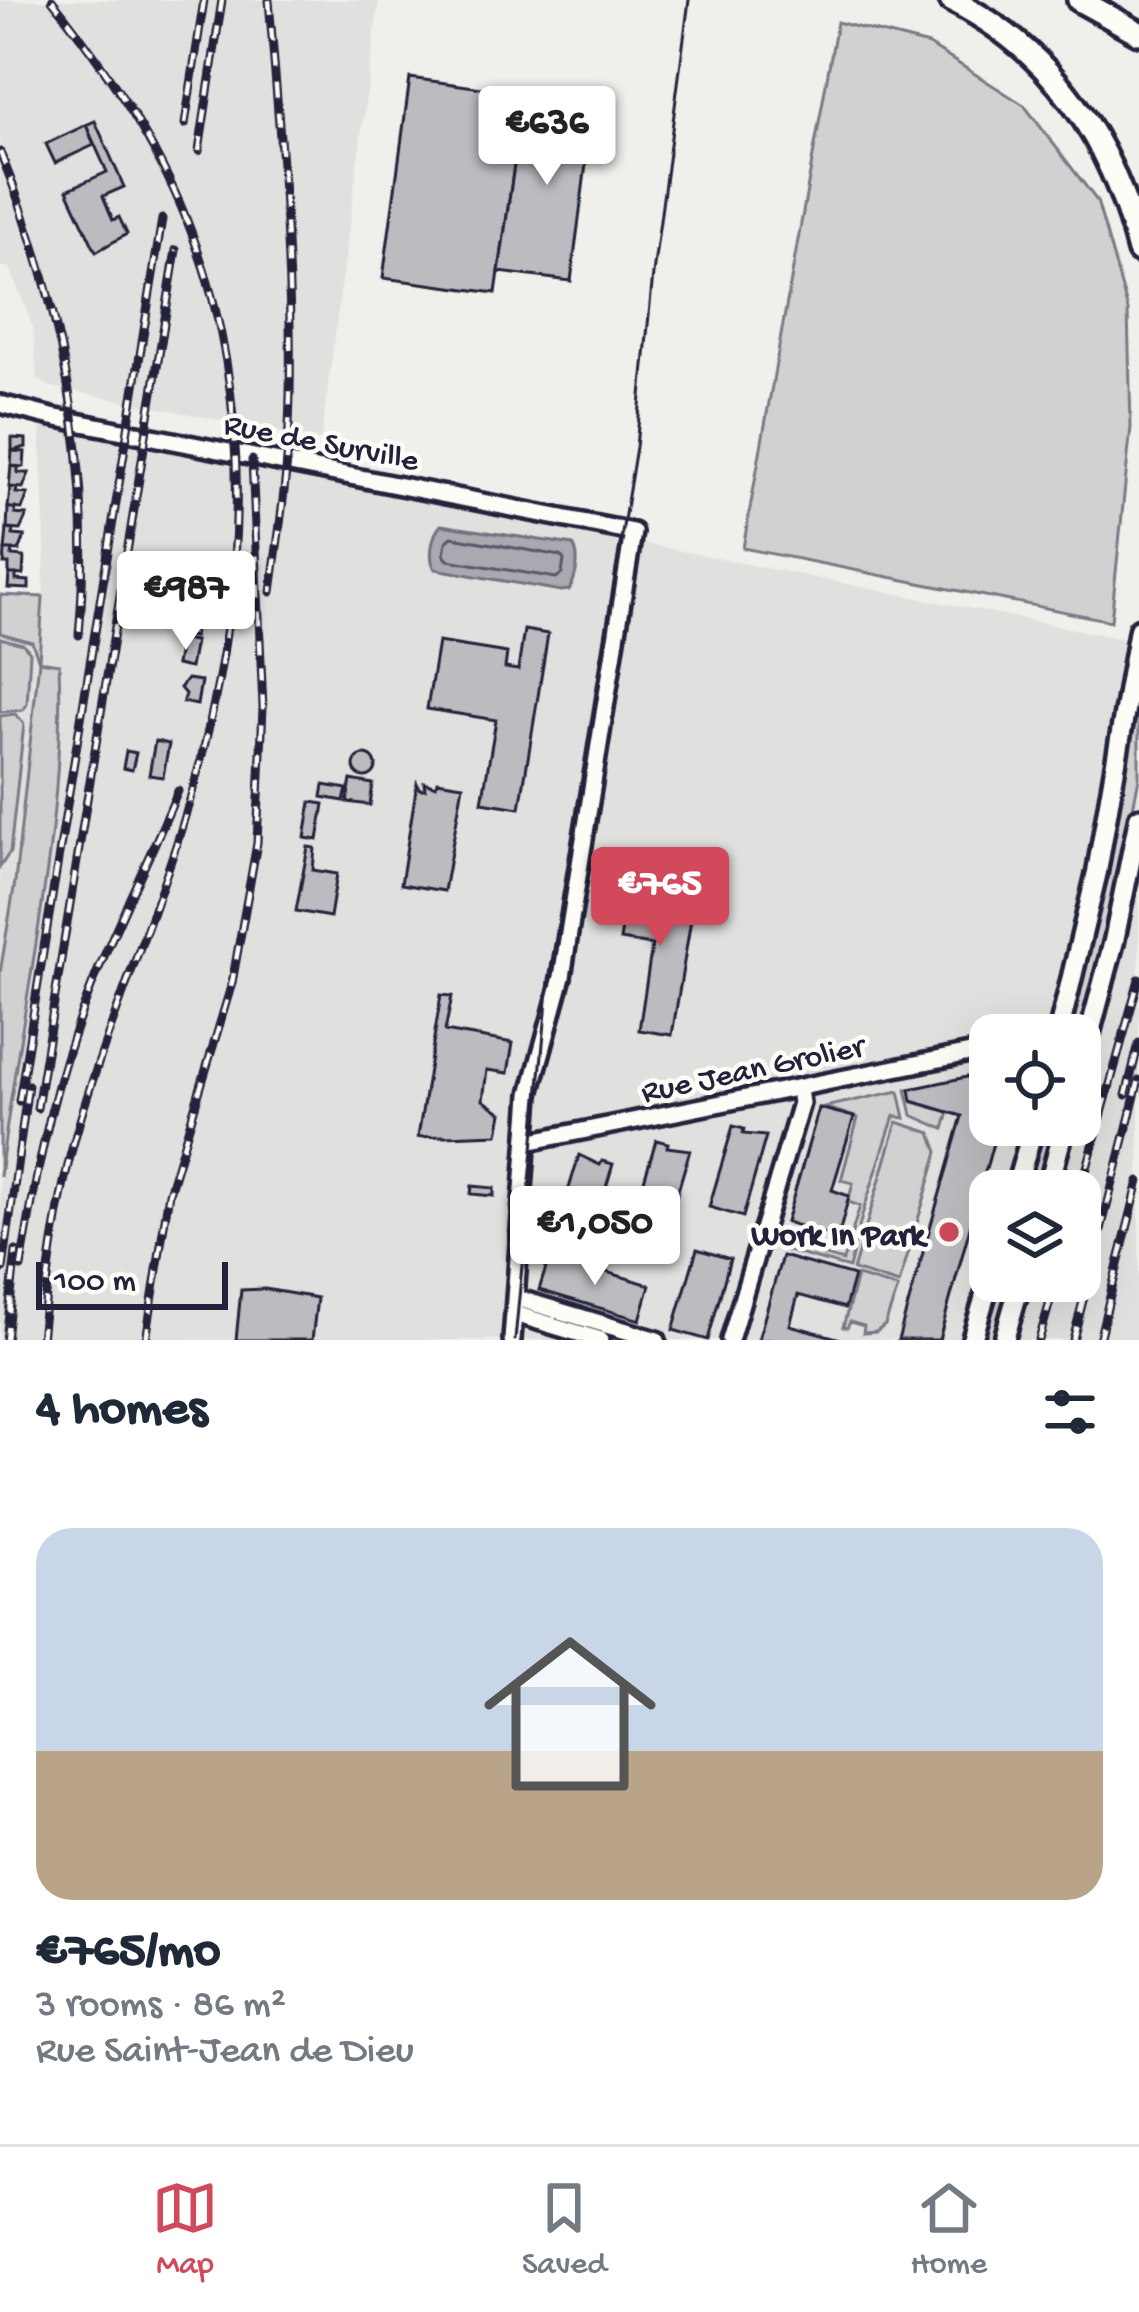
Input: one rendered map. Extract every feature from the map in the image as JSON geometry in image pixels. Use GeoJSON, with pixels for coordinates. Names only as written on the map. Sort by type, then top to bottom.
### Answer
{"type":"FeatureCollection","features":[{"type":"Feature","properties":{"kind":"highway"},"geometry":{"type":"LineString","coordinates":[[951,0],[1004,31],[1077,106],[1116,174],[1139,251]]}},
{"type":"Feature","properties":{"kind":"highway"},"geometry":{"type":"LineString","coordinates":[[1079,0],[1139,33]]}},
{"type":"Feature","properties":{"kind":"main road"},"geometry":{"type":"LineString","coordinates":[[1063,1014],[1097,872],[1139,629]]}},
{"type":"Feature","properties":{"kind":"main road"},"geometry":{"type":"LineString","coordinates":[[1095,1014],[1139,818]]}},
{"type":"Feature","properties":{"kind":"main road"},"geometry":{"type":"LineString","coordinates":[[972,1340],[983,1302]]}},
{"type":"Feature","properties":{"kind":"main road"},"geometry":{"type":"LineString","coordinates":[[1004,1340],[1015,1302]]}},
{"type":"Feature","properties":{"kind":"street","name":"Rue de Surville"},"geometry":{"type":"LineString","coordinates":[[0,404],[633,532],[562,976],[530,1094],[527,1142]]}},
{"type":"Feature","properties":{"kind":"street","name":"Rue Jean Grolier"},"geometry":{"type":"LineString","coordinates":[[527,1142],[969,1053]]}},
{"type":"Feature","properties":{"kind":"street"},"geometry":{"type":"LineString","coordinates":[[730,1340],[801,1103],[799,1089]]}},
{"type":"Feature","properties":{"kind":"street"},"geometry":{"type":"LineString","coordinates":[[512,1340],[527,1142]]}},
{"type":"Feature","properties":{"kind":"street"},"geometry":{"type":"LineString","coordinates":[[515,1306],[601,1340]]}},
{"type":"Feature","properties":{"kind":"street"},"geometry":{"type":"LineString","coordinates":[[515,1306],[657,1340]]}},
{"type":"Feature","properties":{"kind":"shaded area"},"geometry":{"type":"Polygon","coordinates":[[[0,0],[379,0],[321,440],[48,386],[37,378],[33,327],[10,268],[0,266],[0,0]]]}},
{"type":"Feature","properties":{"kind":"shaded area"},"geometry":{"type":"Polygon","coordinates":[[[837,22],[929,45],[1024,105],[1097,201],[1128,310],[1131,427],[1111,621],[743,548],[837,22]]]}},
{"type":"Feature","properties":{"kind":"shaded area"},"geometry":{"type":"Polygon","coordinates":[[[53,426],[1139,642],[1139,1340],[0,1340],[0,595],[43,596],[40,429],[53,426]]]}},
{"type":"Feature","properties":{"kind":"shaded area"},"geometry":{"type":"Polygon","coordinates":[[[0,595],[43,597],[39,661],[32,642],[0,633],[0,595]]]}},
{"type":"Feature","properties":{"kind":"shaded area"},"geometry":{"type":"Polygon","coordinates":[[[0,638],[23,644],[30,652],[23,710],[0,712],[0,638]]]}},
{"type":"Feature","properties":{"kind":"shaded area"},"geometry":{"type":"Polygon","coordinates":[[[39,661],[59,664],[56,793],[0,1177],[0,973],[39,661]]]}},
{"type":"Feature","properties":{"kind":"shaded area"},"geometry":{"type":"Polygon","coordinates":[[[1139,699],[1139,778],[1103,956],[1086,1014],[1073,1014],[1139,699]]]}},
{"type":"Feature","properties":{"kind":"shaded area"},"geometry":{"type":"Polygon","coordinates":[[[15,714],[24,724],[10,852],[0,867],[0,716],[15,714]]]}},
{"type":"Feature","properties":{"kind":"shaded area"},"geometry":{"type":"Polygon","coordinates":[[[906,1089],[913,1102],[949,1112],[944,1129],[912,1115],[906,1089]]]}},
{"type":"Feature","properties":{"kind":"shaded area"},"geometry":{"type":"Polygon","coordinates":[[[899,1091],[905,1118],[894,1116],[849,1268],[784,1250],[786,1245],[843,1261],[860,1206],[848,1202],[853,1183],[841,1180],[858,1118],[824,1107],[899,1091]]]}},
{"type":"Feature","properties":{"kind":"shaded area"},"geometry":{"type":"Polygon","coordinates":[[[897,1122],[931,1133],[938,1152],[899,1284],[853,1270],[897,1122]]]}},
{"type":"Feature","properties":{"kind":"shaded area"},"geometry":{"type":"Polygon","coordinates":[[[1037,1146],[1051,1146],[1043,1170],[1030,1170],[1037,1146]]]}},
{"type":"Feature","properties":{"kind":"shaded area"},"geometry":{"type":"Polygon","coordinates":[[[857,1276],[898,1288],[885,1325],[876,1332],[863,1333],[864,1326],[850,1322],[843,1327],[857,1276]]]}},
{"type":"Feature","properties":{"kind":"shaded area"},"geometry":{"type":"Polygon","coordinates":[[[992,1302],[1005,1302],[993,1340],[981,1340],[992,1302]]]}},
{"type":"Feature","properties":{"kind":"water"},"geometry":{"type":"Polygon","coordinates":[[[441,525],[573,545],[577,562],[572,585],[561,591],[435,569],[432,546],[441,525]]]}},
{"type":"Feature","properties":{"kind":"building"},"geometry":{"type":"Polygon","coordinates":[[[410,78],[524,94],[496,293],[383,278],[410,78]]]}},
{"type":"Feature","properties":{"kind":"building"},"geometry":{"type":"Polygon","coordinates":[[[524,94],[594,102],[571,281],[499,272],[524,94]]]}},
{"type":"Feature","properties":{"kind":"building"},"geometry":{"type":"Polygon","coordinates":[[[95,121],[124,187],[103,196],[113,220],[119,217],[127,234],[96,252],[67,190],[107,172],[86,125],[95,121]]]}},
{"type":"Feature","properties":{"kind":"building"},"geometry":{"type":"Polygon","coordinates":[[[86,125],[94,145],[55,163],[46,144],[86,125]]]}},
{"type":"Feature","properties":{"kind":"building"},"geometry":{"type":"Polygon","coordinates":[[[12,438],[26,439],[26,447],[12,451],[12,438]]]}},
{"type":"Feature","properties":{"kind":"building"},"geometry":{"type":"Polygon","coordinates":[[[12,451],[25,452],[24,467],[11,466],[12,451]]]}},
{"type":"Feature","properties":{"kind":"building"},"geometry":{"type":"Polygon","coordinates":[[[11,466],[18,467],[18,473],[29,473],[23,488],[9,487],[11,466]]]}},
{"type":"Feature","properties":{"kind":"building"},"geometry":{"type":"Polygon","coordinates":[[[10,487],[28,494],[22,509],[8,508],[10,487]]]}},
{"type":"Feature","properties":{"kind":"building"},"geometry":{"type":"Polygon","coordinates":[[[8,508],[27,515],[20,530],[7,529],[8,508]]]}},
{"type":"Feature","properties":{"kind":"building"},"geometry":{"type":"Polygon","coordinates":[[[7,529],[25,536],[19,551],[5,550],[7,529]]]}},
{"type":"Feature","properties":{"kind":"building"},"geometry":{"type":"Polygon","coordinates":[[[5,550],[24,557],[23,575],[9,574],[5,550]]]}},
{"type":"Feature","properties":{"kind":"building"},"geometry":{"type":"Polygon","coordinates":[[[9,574],[29,581],[29,589],[8,588],[9,574]]]}},
{"type":"Feature","properties":{"kind":"building"},"geometry":{"type":"Polygon","coordinates":[[[182,596],[200,599],[194,637],[176,634],[182,596]]]}},
{"type":"Feature","properties":{"kind":"building"},"geometry":{"type":"Polygon","coordinates":[[[524,630],[548,634],[520,808],[482,802],[496,720],[427,709],[438,642],[507,653],[505,668],[518,670],[524,630]]]}},
{"type":"Feature","properties":{"kind":"building"},"geometry":{"type":"Polygon","coordinates":[[[181,639],[195,641],[190,668],[176,665],[181,639]]]}},
{"type":"Feature","properties":{"kind":"building"},"geometry":{"type":"Polygon","coordinates":[[[187,679],[201,681],[197,705],[183,702],[185,694],[180,688],[187,679]]]}},
{"type":"Feature","properties":{"kind":"building"},"geometry":{"type":"Polygon","coordinates":[[[155,741],[169,744],[163,777],[149,775],[155,741]]]}},
{"type":"Feature","properties":{"kind":"building"},"geometry":{"type":"Polygon","coordinates":[[[126,751],[136,753],[132,770],[123,768],[126,751]]]}},
{"type":"Feature","properties":{"kind":"building"},"geometry":{"type":"Polygon","coordinates":[[[365,755],[376,766],[365,777],[354,766],[365,755]]]}},
{"type":"Feature","properties":{"kind":"building"},"geometry":{"type":"Polygon","coordinates":[[[351,780],[373,784],[370,805],[347,802],[351,780]]]}},
{"type":"Feature","properties":{"kind":"building"},"geometry":{"type":"Polygon","coordinates":[[[437,781],[463,785],[444,891],[401,884],[417,783],[425,789],[424,782],[436,786],[437,781]]]}},
{"type":"Feature","properties":{"kind":"building"},"geometry":{"type":"Polygon","coordinates":[[[324,785],[347,789],[344,801],[322,797],[324,785]]]}},
{"type":"Feature","properties":{"kind":"building"},"geometry":{"type":"Polygon","coordinates":[[[311,802],[324,804],[318,840],[305,838],[311,802]]]}},
{"type":"Feature","properties":{"kind":"building"},"geometry":{"type":"Polygon","coordinates":[[[308,847],[315,848],[313,870],[337,874],[330,917],[296,911],[308,847]]]}},
{"type":"Feature","properties":{"kind":"building"},"geometry":{"type":"Polygon","coordinates":[[[629,885],[695,895],[672,1035],[639,1030],[652,945],[620,940],[629,885]]]}},
{"type":"Feature","properties":{"kind":"building"},"geometry":{"type":"Polygon","coordinates":[[[441,995],[452,996],[445,1031],[513,1043],[508,1073],[487,1070],[483,1100],[502,1113],[498,1134],[418,1137],[441,995]]]}},
{"type":"Feature","properties":{"kind":"building","name":"Work In Park"},"geometry":{"type":"Polygon","coordinates":[[[969,1076],[969,1146],[992,1146],[986,1170],[969,1170],[969,1231],[939,1340],[898,1340],[962,1116],[912,1101],[910,1089],[969,1076]]]}},
{"type":"Feature","properties":{"kind":"building"},"geometry":{"type":"Polygon","coordinates":[[[819,1108],[854,1117],[832,1190],[849,1196],[838,1238],[786,1222],[819,1108]]]}},
{"type":"Feature","properties":{"kind":"building"},"geometry":{"type":"Polygon","coordinates":[[[733,1126],[744,1129],[743,1134],[766,1136],[743,1217],[709,1207],[733,1126]]]}},
{"type":"Feature","properties":{"kind":"building"},"geometry":{"type":"Polygon","coordinates":[[[656,1140],[668,1143],[667,1147],[690,1150],[666,1231],[632,1221],[656,1140]]]}},
{"type":"Feature","properties":{"kind":"building"},"geometry":{"type":"Polygon","coordinates":[[[579,1155],[600,1165],[602,1161],[613,1164],[589,1245],[555,1235],[579,1155]]]}},
{"type":"Feature","properties":{"kind":"building"},"geometry":{"type":"Polygon","coordinates":[[[472,1186],[494,1188],[494,1196],[471,1194],[472,1186]]]}},
{"type":"Feature","properties":{"kind":"building"},"geometry":{"type":"Polygon","coordinates":[[[697,1249],[730,1259],[708,1340],[673,1330],[697,1249]]]}},
{"type":"Feature","properties":{"kind":"building"},"geometry":{"type":"Polygon","coordinates":[[[550,1255],[650,1285],[640,1320],[539,1290],[550,1255]]]}},
{"type":"Feature","properties":{"kind":"building","name":"Work In Park"},"geometry":{"type":"Polygon","coordinates":[[[782,1256],[854,1276],[845,1308],[798,1295],[790,1325],[844,1340],[758,1340],[782,1256]]]}},
{"type":"Feature","properties":{"kind":"building"},"geometry":{"type":"Polygon","coordinates":[[[241,1290],[317,1298],[312,1340],[236,1340],[241,1290]]]}},
{"type":"Feature","properties":{"kind":"tram line"},"geometry":{"type":"LineString","coordinates":[[515,1340],[549,980],[636,447],[689,0]]}},
{"type":"Feature","properties":{"kind":"railway"},"geometry":{"type":"LineString","coordinates":[[41,1340],[54,1236],[76,1134],[168,871],[201,761],[229,610],[236,534],[229,381],[215,306],[192,234],[165,171],[131,111],[52,0]]}},
{"type":"Feature","properties":{"kind":"railway"},"geometry":{"type":"LineString","coordinates":[[185,124],[204,0]]}},
{"type":"Feature","properties":{"kind":"railway"},"geometry":{"type":"LineString","coordinates":[[199,151],[222,0]]}},
{"type":"Feature","properties":{"kind":"railway"},"geometry":{"type":"LineString","coordinates":[[269,0],[290,320],[289,426],[271,592]]}},
{"type":"Feature","properties":{"kind":"railway"},"geometry":{"type":"LineString","coordinates":[[0,152],[41,269],[69,389],[82,510],[79,635]]}},
{"type":"Feature","properties":{"kind":"railway"},"geometry":{"type":"LineString","coordinates":[[19,1101],[162,219]]}},
{"type":"Feature","properties":{"kind":"railway"},"geometry":{"type":"LineString","coordinates":[[37,1108],[176,250]]}},
{"type":"Feature","properties":{"kind":"railway"},"geometry":{"type":"LineString","coordinates":[[146,1340],[169,1193],[232,983],[257,843],[263,707],[252,460]]}},
{"type":"Feature","properties":{"kind":"railway"},"geometry":{"type":"LineString","coordinates":[[21,1267],[65,1060],[111,940],[178,791]]}},
{"type":"Feature","properties":{"kind":"railway"},"geometry":{"type":"LineString","coordinates":[[1086,1170],[1139,979]]}},
{"type":"Feature","properties":{"kind":"railway"},"geometry":{"type":"LineString","coordinates":[[1126,1095],[1139,1043]]}},
{"type":"Feature","properties":{"kind":"railway"},"geometry":{"type":"LineString","coordinates":[[1073,1340],[1139,1080]]}},
{"type":"Feature","properties":{"kind":"railway"},"geometry":{"type":"LineString","coordinates":[[3,1269],[28,1085]]}},
{"type":"Feature","properties":{"kind":"railway"},"geometry":{"type":"LineString","coordinates":[[1099,1340],[1139,1181]]}},
{"type":"Feature","properties":{"kind":"railway"},"geometry":{"type":"LineString","coordinates":[[6,1340],[16,1251]]}},
{"type":"Feature","properties":{"kind":"railway"},"geometry":{"type":"LineString","coordinates":[[1039,1340],[1050,1302]]}},
{"type":"Feature","properties":{"kind":"place","name":"Work In Park"},"geometry":{"type":"Point","coordinates":[949,1232]}}]}
